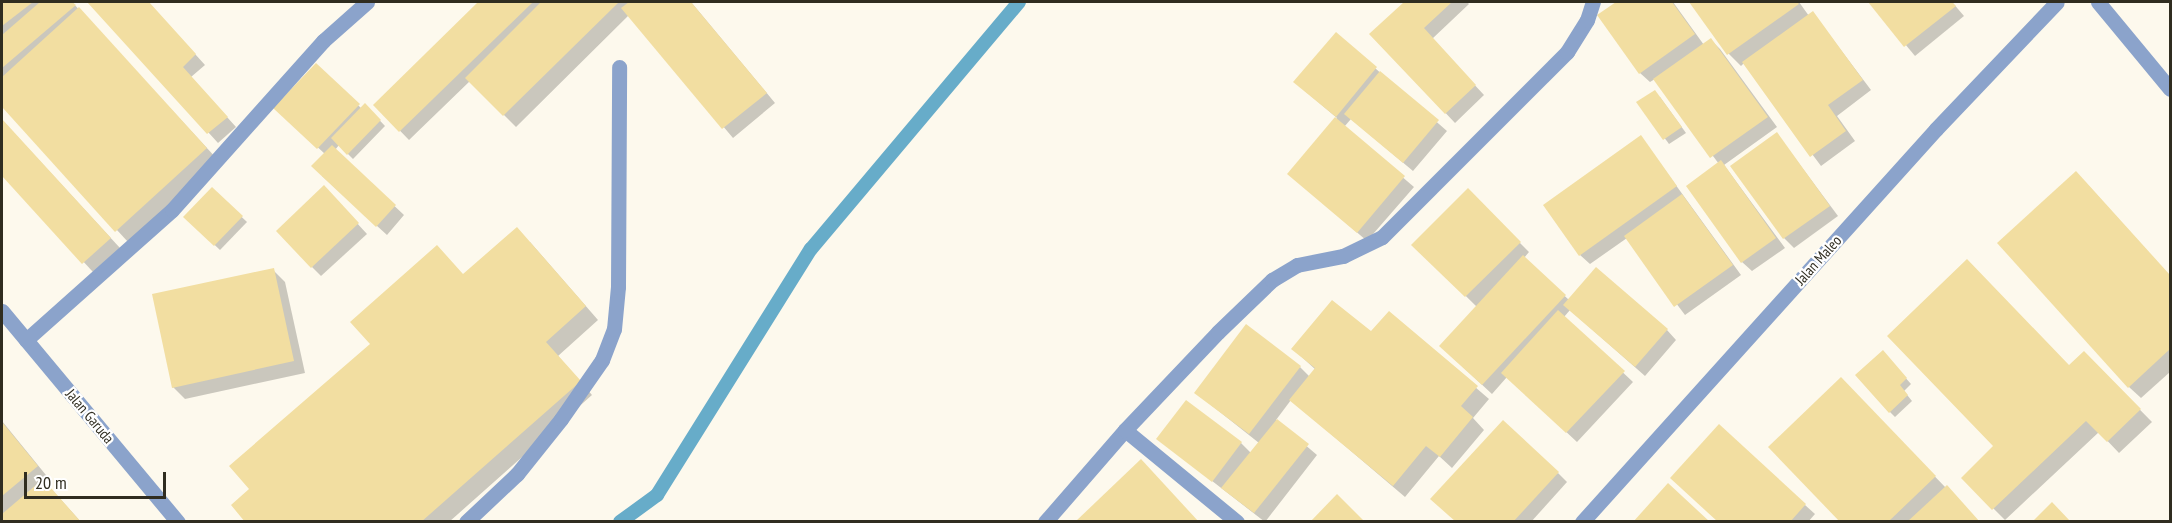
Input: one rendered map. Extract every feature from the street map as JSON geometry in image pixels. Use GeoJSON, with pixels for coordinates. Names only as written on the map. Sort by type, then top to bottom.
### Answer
{"type":"FeatureCollection","features":[{"type":"Feature","properties":{"kind":"street"},"geometry":{"type":"LineString","coordinates":[[26,340],[172,210],[323,41],[367,2]]}},
{"type":"Feature","properties":{"kind":"street"},"geometry":{"type":"LineString","coordinates":[[1045,522],[1125,430],[1218,332],[1272,280],[1297,265],[1343,256],[1382,237],[1567,52],[1587,20],[1593,2]]}},
{"type":"Feature","properties":{"kind":"street","name":"Jalan Maleo"},"geometry":{"type":"LineString","coordinates":[[1582,522],[1928,138],[2056,2]]}},
{"type":"Feature","properties":{"kind":"street"},"geometry":{"type":"LineString","coordinates":[[2098,2],[2170,88]]}},
{"type":"Feature","properties":{"kind":"street"},"geometry":{"type":"LineString","coordinates":[[466,522],[517,474],[561,419],[602,360],[614,329],[618,287],[619,67]]}},
{"type":"Feature","properties":{"kind":"street","name":"Jalan Garuda"},"geometry":{"type":"LineString","coordinates":[[2,311],[178,522]]}},
{"type":"Feature","properties":{"kind":"street"},"geometry":{"type":"LineString","coordinates":[[1125,430],[1237,522]]}},
{"type":"Feature","properties":{"kind":"building"},"geometry":{"type":"Polygon","coordinates":[[[2,2],[33,2],[2,26],[2,2]]]}},
{"type":"Feature","properties":{"kind":"building"},"geometry":{"type":"Polygon","coordinates":[[[40,2],[72,2],[76,5],[2,68],[2,35],[40,2]]]}},
{"type":"Feature","properties":{"kind":"building"},"geometry":{"type":"Polygon","coordinates":[[[87,2],[149,2],[196,54],[183,67],[228,117],[207,134],[87,2]]]}},
{"type":"Feature","properties":{"kind":"building"},"geometry":{"type":"Polygon","coordinates":[[[478,2],[533,2],[399,132],[373,105],[478,2]]]}},
{"type":"Feature","properties":{"kind":"building"},"geometry":{"type":"Polygon","coordinates":[[[541,2],[619,2],[503,116],[465,78],[541,2]]]}},
{"type":"Feature","properties":{"kind":"building"},"geometry":{"type":"Polygon","coordinates":[[[629,2],[691,2],[767,93],[722,129],[621,8],[629,2]]]}},
{"type":"Feature","properties":{"kind":"building"},"geometry":{"type":"Polygon","coordinates":[[[1404,2],[1452,2],[1424,28],[1476,85],[1445,114],[1369,34],[1404,2]]]}},
{"type":"Feature","properties":{"kind":"building"},"geometry":{"type":"Polygon","coordinates":[[[1616,2],[1672,2],[1695,34],[1639,74],[1597,15],[1616,2]]]}},
{"type":"Feature","properties":{"kind":"building"},"geometry":{"type":"Polygon","coordinates":[[[1689,2],[1797,2],[1799,4],[1727,55],[1689,2]]]}},
{"type":"Feature","properties":{"kind":"building"},"geometry":{"type":"Polygon","coordinates":[[[1868,2],[1952,2],[1956,6],[1904,47],[1868,2]]]}},
{"type":"Feature","properties":{"kind":"building"},"geometry":{"type":"Polygon","coordinates":[[[79,7],[207,148],[115,232],[2,107],[2,77],[79,7]]]}},
{"type":"Feature","properties":{"kind":"building"},"geometry":{"type":"Polygon","coordinates":[[[1813,11],[1863,80],[1828,105],[1846,131],[1810,157],[1742,62],[1813,11]]]}},
{"type":"Feature","properties":{"kind":"building"},"geometry":{"type":"Polygon","coordinates":[[[1336,32],[1377,67],[1336,117],[1293,82],[1336,32]]]}},
{"type":"Feature","properties":{"kind":"building"},"geometry":{"type":"Polygon","coordinates":[[[1711,38],[1768,117],[1710,158],[1653,79],[1711,38]]]}},
{"type":"Feature","properties":{"kind":"building"},"geometry":{"type":"Polygon","coordinates":[[[316,63],[360,104],[317,149],[273,108],[316,63]]]}},
{"type":"Feature","properties":{"kind":"building"},"geometry":{"type":"Polygon","coordinates":[[[1380,71],[1439,120],[1403,163],[1344,114],[1380,71]]]}},
{"type":"Feature","properties":{"kind":"building"},"geometry":{"type":"Polygon","coordinates":[[[1655,90],[1682,127],[1663,140],[1636,102],[1655,90]]]}},
{"type":"Feature","properties":{"kind":"building"},"geometry":{"type":"Polygon","coordinates":[[[365,103],[381,120],[347,155],[331,138],[365,103]]]}},
{"type":"Feature","properties":{"kind":"building"},"geometry":{"type":"Polygon","coordinates":[[[1335,117],[1405,176],[1357,233],[1287,174],[1335,117]]]}},
{"type":"Feature","properties":{"kind":"building"},"geometry":{"type":"Polygon","coordinates":[[[2,119],[111,238],[82,264],[2,176],[2,119]]]}},
{"type":"Feature","properties":{"kind":"building"},"geometry":{"type":"Polygon","coordinates":[[[1777,132],[1830,206],[1783,239],[1730,166],[1777,132]]]}},
{"type":"Feature","properties":{"kind":"building"},"geometry":{"type":"Polygon","coordinates":[[[1641,135],[1677,186],[1579,256],[1543,205],[1641,135]]]}},
{"type":"Feature","properties":{"kind":"building"},"geometry":{"type":"Polygon","coordinates":[[[332,145],[396,205],[376,227],[311,166],[332,145]]]}},
{"type":"Feature","properties":{"kind":"building"},"geometry":{"type":"Polygon","coordinates":[[[1721,160],[1776,238],[1741,263],[1686,186],[1721,160]]]}},
{"type":"Feature","properties":{"kind":"building"},"geometry":{"type":"Polygon","coordinates":[[[2076,171],[2170,275],[2170,349],[2128,388],[1997,243],[2076,171]]]}},
{"type":"Feature","properties":{"kind":"building"},"geometry":{"type":"Polygon","coordinates":[[[324,185],[359,223],[311,268],[276,231],[324,185]]]}},
{"type":"Feature","properties":{"kind":"building"},"geometry":{"type":"Polygon","coordinates":[[[212,187],[243,216],[214,246],[183,217],[212,187]]]}},
{"type":"Feature","properties":{"kind":"building"},"geometry":{"type":"Polygon","coordinates":[[[1468,188],[1521,242],[1465,297],[1411,245],[1468,188]]]}},
{"type":"Feature","properties":{"kind":"building"},"geometry":{"type":"Polygon","coordinates":[[[1682,194],[1733,265],[1674,307],[1624,236],[1682,194]]]}},
{"type":"Feature","properties":{"kind":"building"},"geometry":{"type":"Polygon","coordinates":[[[517,227],[586,306],[546,342],[581,381],[421,522],[245,522],[231,505],[249,489],[229,466],[370,344],[350,322],[437,245],[463,274],[517,227]]]}},
{"type":"Feature","properties":{"kind":"building"},"geometry":{"type":"Polygon","coordinates":[[[1523,255],[1566,295],[1482,385],[1439,346],[1523,255]]]}},
{"type":"Feature","properties":{"kind":"building"},"geometry":{"type":"Polygon","coordinates":[[[1967,259],[2069,365],[2084,351],[2141,409],[2107,442],[2086,421],[1992,510],[1961,478],[1993,446],[1887,336],[1967,259]]]}},
{"type":"Feature","properties":{"kind":"building"},"geometry":{"type":"Polygon","coordinates":[[[1596,267],[1668,329],[1635,367],[1563,305],[1596,267]]]}},
{"type":"Feature","properties":{"kind":"building"},"geometry":{"type":"Polygon","coordinates":[[[274,268],[294,361],[172,388],[152,294],[274,268]]]}},
{"type":"Feature","properties":{"kind":"building"},"geometry":{"type":"Polygon","coordinates":[[[1332,300],[1371,331],[1389,311],[1478,386],[1461,406],[1473,417],[1440,457],[1426,446],[1393,486],[1289,400],[1315,368],[1291,349],[1332,300]]]}},
{"type":"Feature","properties":{"kind":"building"},"geometry":{"type":"Polygon","coordinates":[[[1558,310],[1625,371],[1566,433],[1501,373],[1558,310]]]}},
{"type":"Feature","properties":{"kind":"building"},"geometry":{"type":"Polygon","coordinates":[[[1246,324],[1301,366],[1249,434],[1194,393],[1246,324]]]}},
{"type":"Feature","properties":{"kind":"building"},"geometry":{"type":"Polygon","coordinates":[[[1883,350],[1907,378],[1900,385],[1908,395],[1889,413],[1855,375],[1883,350]]]}},
{"type":"Feature","properties":{"kind":"building"},"geometry":{"type":"Polygon","coordinates":[[[1841,377],[1936,476],[1888,522],[1840,522],[1768,447],[1841,377]]]}},
{"type":"Feature","properties":{"kind":"building"},"geometry":{"type":"Polygon","coordinates":[[[1186,400],[1242,442],[1212,482],[1156,439],[1186,400]]]}},
{"type":"Feature","properties":{"kind":"building"},"geometry":{"type":"Polygon","coordinates":[[[1277,419],[1309,444],[1254,513],[1221,488],[1277,419]]]}},
{"type":"Feature","properties":{"kind":"building"},"geometry":{"type":"Polygon","coordinates":[[[1503,420],[1559,472],[1513,522],[1456,522],[1430,499],[1503,420]]]}},
{"type":"Feature","properties":{"kind":"building"},"geometry":{"type":"Polygon","coordinates":[[[2,422],[38,466],[2,496],[2,422]]]}},
{"type":"Feature","properties":{"kind":"building"},"geometry":{"type":"Polygon","coordinates":[[[1719,424],[1806,504],[1790,522],[1718,522],[1670,478],[1719,424]]]}},
{"type":"Feature","properties":{"kind":"building"},"geometry":{"type":"Polygon","coordinates":[[[1141,459],[1199,522],[1075,522],[1141,459]]]}},
{"type":"Feature","properties":{"kind":"building"},"geometry":{"type":"Polygon","coordinates":[[[43,479],[81,522],[2,522],[2,514],[43,479]]]}},
{"type":"Feature","properties":{"kind":"building"},"geometry":{"type":"Polygon","coordinates":[[[1668,483],[1710,522],[1633,522],[1668,483]]]}},
{"type":"Feature","properties":{"kind":"building"},"geometry":{"type":"Polygon","coordinates":[[[1947,485],[1980,522],[1907,522],[1947,485]]]}},
{"type":"Feature","properties":{"kind":"building"},"geometry":{"type":"Polygon","coordinates":[[[1337,494],[1365,522],[1310,522],[1337,494]]]}},
{"type":"Feature","properties":{"kind":"building"},"geometry":{"type":"Polygon","coordinates":[[[2052,502],[2071,522],[2032,522],[2052,502]]]}},
{"type":"Feature","properties":{"kind":"waterway"},"geometry":{"type":"LineString","coordinates":[[620,522],[657,495],[811,249],[1019,2]]}}]}
